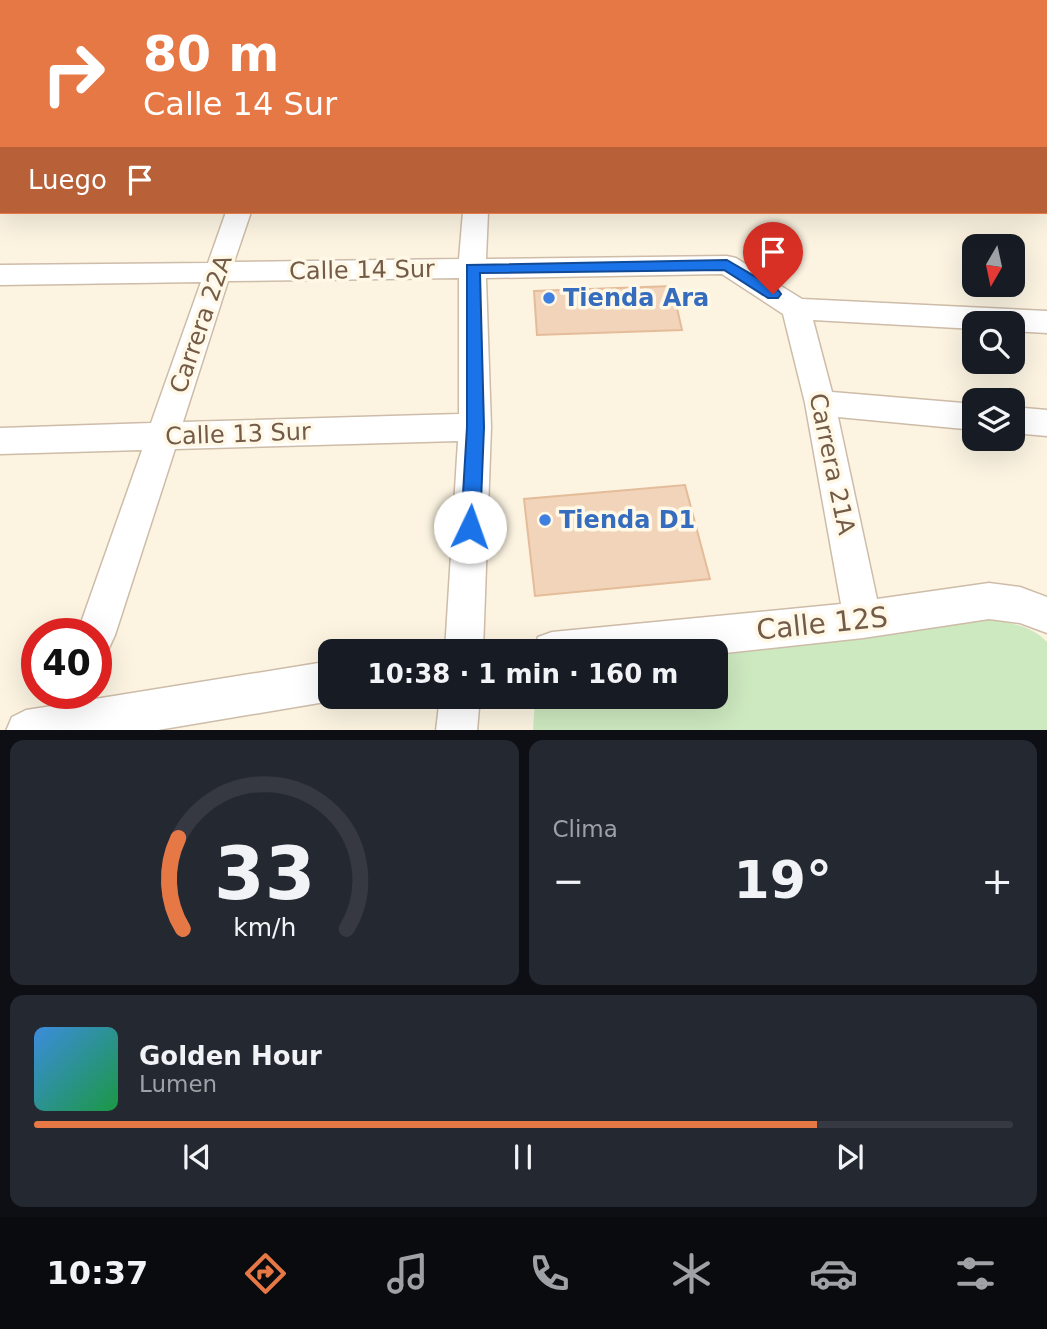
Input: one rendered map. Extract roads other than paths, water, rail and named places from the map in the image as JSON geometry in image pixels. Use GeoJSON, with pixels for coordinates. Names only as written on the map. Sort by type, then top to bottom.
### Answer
{"type":"FeatureCollection","features":[{"type":"Feature","properties":{"kind":"street","name":"Carrera 22A"},"geometry":{"type":"LineString","coordinates":[[102,618],[237,214]]}},
{"type":"Feature","properties":{"kind":"street"},"geometry":{"type":"LineString","coordinates":[[465,639],[475,427],[472,268],[476,214]]}},
{"type":"Feature","properties":{"kind":"street","name":"Calle 14 Sur"},"geometry":{"type":"LineString","coordinates":[[0,275],[727,265],[796,309],[1047,322]]}},
{"type":"Feature","properties":{"kind":"street","name":"Carrera 21A"},"geometry":{"type":"LineString","coordinates":[[796,309],[820,402],[863,620]]}},
{"type":"Feature","properties":{"kind":"street"},"geometry":{"type":"LineString","coordinates":[[820,402],[962,416]]}},
{"type":"Feature","properties":{"kind":"street"},"geometry":{"type":"LineString","coordinates":[[1025,421],[1047,423]]}},
{"type":"Feature","properties":{"kind":"street","name":"Calle 13 Sur"},"geometry":{"type":"LineString","coordinates":[[0,441],[475,427]]}},
{"type":"Feature","properties":{"kind":"street","name":"Calle 12S"},"geometry":{"type":"LineString","coordinates":[[672,639],[863,620],[989,601],[1020,605],[1047,615]]}},
{"type":"Feature","properties":{"kind":"street"},"geometry":{"type":"LineString","coordinates":[[112,705],[318,682]]}},
{"type":"Feature","properties":{"kind":"street"},"geometry":{"type":"LineString","coordinates":[[26,730],[72,709]]}},
{"type":"Feature","properties":{"kind":"street"},"geometry":{"type":"LineString","coordinates":[[456,730],[458,709]]}},
{"type":"Feature","properties":{"kind":"place","name":"Tienda Ara"},"geometry":{"type":"Point","coordinates":[549,298]}},
{"type":"Feature","properties":{"kind":"place","name":"Tienda D1"},"geometry":{"type":"Point","coordinates":[545,520]}}]}
